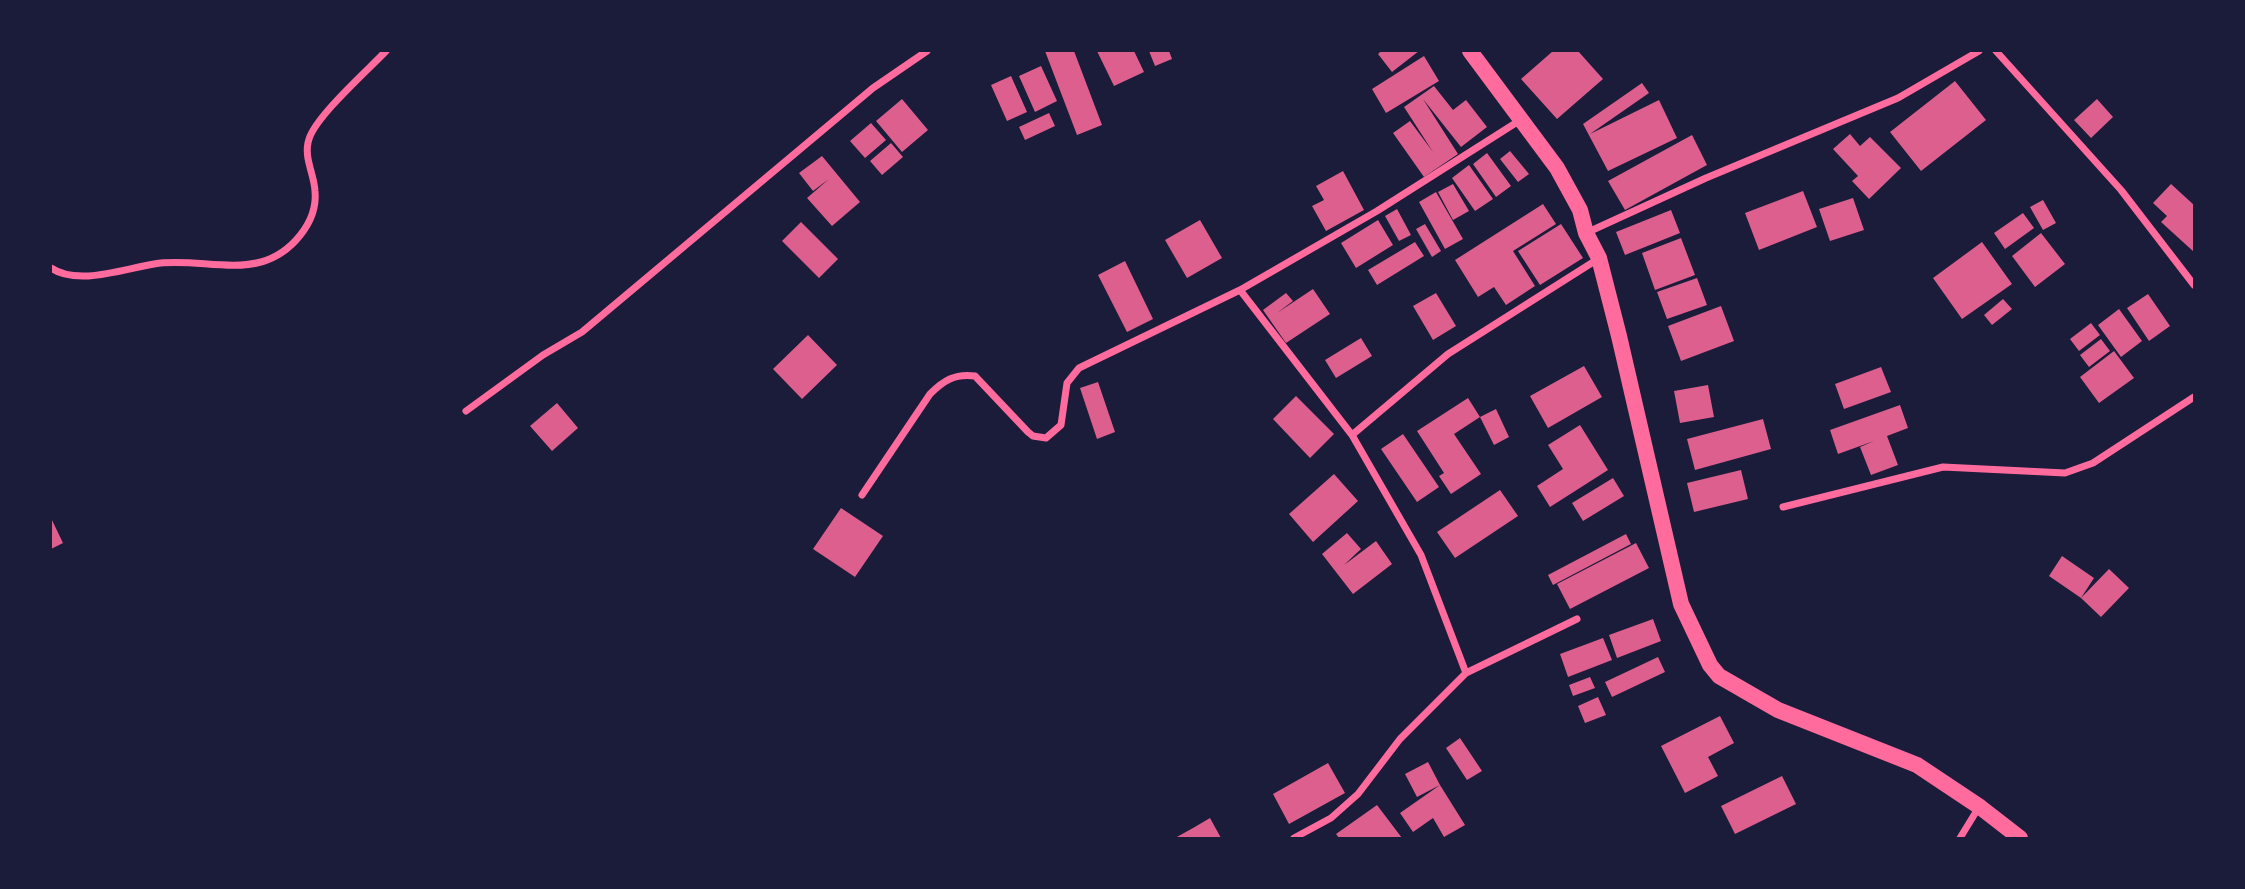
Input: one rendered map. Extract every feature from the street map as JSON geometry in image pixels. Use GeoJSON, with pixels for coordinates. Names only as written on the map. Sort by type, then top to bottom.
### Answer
{"type":"FeatureCollection","features":[{"type":"Feature","properties":{"kind":"highway"},"geometry":{"type":"LineString","coordinates":[[1470,51],[1522,119],[1580,210],[1586,233],[1598,258],[1681,604],[1710,665],[1719,676],[1778,710],[1917,765],[1980,807],[2020,838]]}},
{"type":"Feature","properties":{"kind":"street"},"geometry":{"type":"LineString","coordinates":[[51,268],[73,277],[166,262],[250,264],[277,256],[301,234],[312,215],[315,189],[307,154],[313,129],[386,51]]}},
{"type":"Feature","properties":{"kind":"street"},"geometry":{"type":"LineString","coordinates":[[466,411],[543,355],[582,332],[873,88],[902,65],[927,51]]}},
{"type":"Feature","properties":{"kind":"street"},"geometry":{"type":"LineString","coordinates":[[1586,233],[1706,178],[1899,99],[1979,51]]}},
{"type":"Feature","properties":{"kind":"street"},"geometry":{"type":"LineString","coordinates":[[1996,51],[2122,190],[2194,284]]}},
{"type":"Feature","properties":{"kind":"street"},"geometry":{"type":"LineString","coordinates":[[862,495],[941,384],[957,375],[975,376],[1028,432],[1033,436],[1046,438],[1061,425],[1067,383],[1073,372],[1240,290],[1377,211],[1522,119]]}},
{"type":"Feature","properties":{"kind":"street"},"geometry":{"type":"LineString","coordinates":[[1352,435],[1447,354],[1598,258]]}},
{"type":"Feature","properties":{"kind":"street"},"geometry":{"type":"LineString","coordinates":[[1240,290],[1352,435],[1421,555],[1466,673]]}},
{"type":"Feature","properties":{"kind":"street"},"geometry":{"type":"LineString","coordinates":[[1783,507],[1944,467],[2065,473],[2093,463],[2194,397]]}},
{"type":"Feature","properties":{"kind":"street"},"geometry":{"type":"LineString","coordinates":[[1294,838],[1331,818],[1358,794],[1400,739],[1466,673],[1510,649],[1577,619]]}},
{"type":"Feature","properties":{"kind":"street"},"geometry":{"type":"LineString","coordinates":[[1960,838],[1980,807]]}},
{"type":"Feature","properties":{"kind":"building"},"geometry":{"type":"Polygon","coordinates":[[[1045,51],[1074,51],[1102,125],[1077,135],[1045,51]]]}},
{"type":"Feature","properties":{"kind":"building"},"geometry":{"type":"Polygon","coordinates":[[[1097,51],[1134,51],[1144,72],[1114,86],[1097,51]]]}},
{"type":"Feature","properties":{"kind":"building"},"geometry":{"type":"Polygon","coordinates":[[[1149,51],[1169,51],[1172,59],[1155,66],[1149,51]]]}},
{"type":"Feature","properties":{"kind":"building"},"geometry":{"type":"Polygon","coordinates":[[[1381,51],[1419,51],[1392,72],[1378,54],[1381,51]]]}},
{"type":"Feature","properties":{"kind":"building"},"geometry":{"type":"Polygon","coordinates":[[[1553,51],[1578,51],[1603,79],[1557,119],[1521,79],[1553,51]]]}},
{"type":"Feature","properties":{"kind":"building"},"geometry":{"type":"Polygon","coordinates":[[[1424,56],[1439,81],[1386,113],[1372,89],[1424,56]]]}},
{"type":"Feature","properties":{"kind":"building"},"geometry":{"type":"Polygon","coordinates":[[[1041,66],[1057,101],[1035,112],[1019,76],[1041,66]]]}},
{"type":"Feature","properties":{"kind":"building"},"geometry":{"type":"Polygon","coordinates":[[[1011,76],[1027,112],[1007,121],[991,85],[1011,76]]]}},
{"type":"Feature","properties":{"kind":"building"},"geometry":{"type":"Polygon","coordinates":[[[1955,81],[1986,120],[1921,171],[1890,132],[1955,81]]]}},
{"type":"Feature","properties":{"kind":"building"},"geometry":{"type":"Polygon","coordinates":[[[1642,83],[1649,93],[1590,134],[1659,100],[1677,138],[1608,171],[1583,124],[1642,83]]]}},
{"type":"Feature","properties":{"kind":"building"},"geometry":{"type":"Polygon","coordinates":[[[1434,86],[1453,110],[1466,100],[1487,127],[1461,147],[1423,99],[1458,154],[1424,177],[1393,133],[1410,121],[1433,152],[1404,107],[1434,86]]]}},
{"type":"Feature","properties":{"kind":"building"},"geometry":{"type":"Polygon","coordinates":[[[902,99],[928,130],[902,152],[876,121],[902,99]]]}},
{"type":"Feature","properties":{"kind":"building"},"geometry":{"type":"Polygon","coordinates":[[[2097,99],[2113,117],[2091,138],[2074,120],[2097,99]]]}},
{"type":"Feature","properties":{"kind":"building"},"geometry":{"type":"Polygon","coordinates":[[[1049,113],[1055,126],[1025,140],[1019,127],[1049,113]]]}},
{"type":"Feature","properties":{"kind":"building"},"geometry":{"type":"Polygon","coordinates":[[[871,123],[886,140],[865,158],[850,141],[871,123]]]}},
{"type":"Feature","properties":{"kind":"building"},"geometry":{"type":"Polygon","coordinates":[[[1850,134],[1860,146],[1870,137],[1901,168],[1869,199],[1852,181],[1858,176],[1833,149],[1850,134]]]}},
{"type":"Feature","properties":{"kind":"building"},"geometry":{"type":"Polygon","coordinates":[[[1692,135],[1707,165],[1625,210],[1608,181],[1692,135]]]}},
{"type":"Feature","properties":{"kind":"building"},"geometry":{"type":"Polygon","coordinates":[[[891,143],[903,157],[882,175],[870,161],[891,143]]]}},
{"type":"Feature","properties":{"kind":"building"},"geometry":{"type":"Polygon","coordinates":[[[1510,151],[1529,174],[1518,182],[1500,159],[1510,151]]]}},
{"type":"Feature","properties":{"kind":"building"},"geometry":{"type":"Polygon","coordinates":[[[1487,153],[1511,186],[1496,197],[1473,164],[1487,153]]]}},
{"type":"Feature","properties":{"kind":"building"},"geometry":{"type":"Polygon","coordinates":[[[822,156],[860,202],[832,226],[807,198],[829,179],[813,191],[799,173],[822,156]]]}},
{"type":"Feature","properties":{"kind":"building"},"geometry":{"type":"Polygon","coordinates":[[[1469,165],[1493,199],[1475,211],[1452,178],[1469,165]]]}},
{"type":"Feature","properties":{"kind":"building"},"geometry":{"type":"Polygon","coordinates":[[[1343,171],[1364,210],[1326,231],[1312,206],[1324,200],[1316,186],[1343,171]]]}},
{"type":"Feature","properties":{"kind":"building"},"geometry":{"type":"Polygon","coordinates":[[[1453,184],[1469,211],[1453,220],[1438,192],[1453,184]]]}},
{"type":"Feature","properties":{"kind":"building"},"geometry":{"type":"Polygon","coordinates":[[[2171,184],[2194,205],[2194,252],[2161,222],[2167,216],[2153,203],[2171,184]]]}},
{"type":"Feature","properties":{"kind":"building"},"geometry":{"type":"Polygon","coordinates":[[[1803,191],[1817,227],[1759,250],[1745,213],[1803,191]]]}},
{"type":"Feature","properties":{"kind":"building"},"geometry":{"type":"Polygon","coordinates":[[[1436,192],[1463,239],[1445,249],[1419,202],[1436,192]]]}},
{"type":"Feature","properties":{"kind":"building"},"geometry":{"type":"Polygon","coordinates":[[[1853,198],[1864,230],[1830,241],[1819,209],[1853,198]]]}},
{"type":"Feature","properties":{"kind":"building"},"geometry":{"type":"Polygon","coordinates":[[[2043,200],[2056,223],[2043,230],[2030,207],[2043,200]]]}},
{"type":"Feature","properties":{"kind":"building"},"geometry":{"type":"Polygon","coordinates":[[[1543,204],[1556,224],[1513,251],[1535,286],[1506,305],[1494,287],[1478,297],[1455,260],[1543,204]]]}},
{"type":"Feature","properties":{"kind":"building"},"geometry":{"type":"Polygon","coordinates":[[[1397,209],[1411,235],[1399,241],[1385,216],[1397,209]]]}},
{"type":"Feature","properties":{"kind":"building"},"geometry":{"type":"Polygon","coordinates":[[[1671,210],[1680,233],[1625,255],[1616,232],[1671,210]]]}},
{"type":"Feature","properties":{"kind":"building"},"geometry":{"type":"Polygon","coordinates":[[[2023,213],[2034,228],[2005,249],[1994,233],[2023,213]]]}},
{"type":"Feature","properties":{"kind":"building"},"geometry":{"type":"Polygon","coordinates":[[[1200,220],[1222,258],[1187,278],[1165,240],[1200,220]]]}},
{"type":"Feature","properties":{"kind":"building"},"geometry":{"type":"Polygon","coordinates":[[[1378,220],[1393,245],[1356,268],[1341,243],[1378,220]]]}},
{"type":"Feature","properties":{"kind":"building"},"geometry":{"type":"Polygon","coordinates":[[[801,222],[838,259],[819,278],[782,241],[801,222]]]}},
{"type":"Feature","properties":{"kind":"building"},"geometry":{"type":"Polygon","coordinates":[[[1425,224],[1441,251],[1432,257],[1416,229],[1425,224]]]}},
{"type":"Feature","properties":{"kind":"building"},"geometry":{"type":"Polygon","coordinates":[[[1561,224],[1583,258],[1540,285],[1518,251],[1561,224]]]}},
{"type":"Feature","properties":{"kind":"building"},"geometry":{"type":"Polygon","coordinates":[[[2041,233],[2065,264],[2035,287],[2012,256],[2041,233]]]}},
{"type":"Feature","properties":{"kind":"building"},"geometry":{"type":"Polygon","coordinates":[[[1681,238],[1695,275],[1655,290],[1642,253],[1681,238]]]}},
{"type":"Feature","properties":{"kind":"building"},"geometry":{"type":"Polygon","coordinates":[[[1415,242],[1424,256],[1377,285],[1368,270],[1415,242]]]}},
{"type":"Feature","properties":{"kind":"building"},"geometry":{"type":"Polygon","coordinates":[[[1982,242],[2012,284],[1962,319],[1933,278],[1982,242]]]}},
{"type":"Feature","properties":{"kind":"building"},"geometry":{"type":"Polygon","coordinates":[[[1125,261],[1153,319],[1127,332],[1098,275],[1125,261]]]}},
{"type":"Feature","properties":{"kind":"building"},"geometry":{"type":"Polygon","coordinates":[[[1697,278],[1707,305],[1667,319],[1657,292],[1697,278]]]}},
{"type":"Feature","properties":{"kind":"building"},"geometry":{"type":"Polygon","coordinates":[[[1313,289],[1330,314],[1286,343],[1263,310],[1286,293],[1293,301],[1277,313],[1313,289]]]}},
{"type":"Feature","properties":{"kind":"building"},"geometry":{"type":"Polygon","coordinates":[[[1436,293],[1456,326],[1433,340],[1413,306],[1436,293]]]}},
{"type":"Feature","properties":{"kind":"building"},"geometry":{"type":"Polygon","coordinates":[[[2148,294],[2170,326],[2149,341],[2127,308],[2148,294]]]}},
{"type":"Feature","properties":{"kind":"building"},"geometry":{"type":"Polygon","coordinates":[[[2003,299],[2012,309],[1992,325],[1984,315],[2003,299]]]}},
{"type":"Feature","properties":{"kind":"building"},"geometry":{"type":"Polygon","coordinates":[[[1721,306],[1734,341],[1681,361],[1668,326],[1721,306]]]}},
{"type":"Feature","properties":{"kind":"building"},"geometry":{"type":"Polygon","coordinates":[[[2119,309],[2142,341],[2121,357],[2098,325],[2119,309]]]}},
{"type":"Feature","properties":{"kind":"building"},"geometry":{"type":"Polygon","coordinates":[[[2091,323],[2100,335],[2079,351],[2070,339],[2091,323]]]}},
{"type":"Feature","properties":{"kind":"building"},"geometry":{"type":"Polygon","coordinates":[[[808,335],[837,365],[802,399],[773,369],[808,335]]]}},
{"type":"Feature","properties":{"kind":"building"},"geometry":{"type":"Polygon","coordinates":[[[1361,338],[1372,356],[1336,378],[1325,360],[1361,338]]]}},
{"type":"Feature","properties":{"kind":"building"},"geometry":{"type":"Polygon","coordinates":[[[2101,339],[2110,351],[2089,367],[2080,355],[2101,339]]]}},
{"type":"Feature","properties":{"kind":"building"},"geometry":{"type":"Polygon","coordinates":[[[2114,351],[2134,378],[2099,403],[2080,377],[2114,351]]]}},
{"type":"Feature","properties":{"kind":"building"},"geometry":{"type":"Polygon","coordinates":[[[1584,366],[1602,397],[1548,428],[1530,396],[1584,366]]]}},
{"type":"Feature","properties":{"kind":"building"},"geometry":{"type":"Polygon","coordinates":[[[1881,367],[1891,392],[1844,409],[1835,384],[1881,367]]]}},
{"type":"Feature","properties":{"kind":"building"},"geometry":{"type":"Polygon","coordinates":[[[1098,382],[1115,432],[1097,439],[1080,388],[1098,382]]]}},
{"type":"Feature","properties":{"kind":"building"},"geometry":{"type":"Polygon","coordinates":[[[1708,385],[1714,417],[1680,423],[1674,391],[1708,385]]]}},
{"type":"Feature","properties":{"kind":"building"},"geometry":{"type":"Polygon","coordinates":[[[1296,396],[1334,434],[1310,458],[1273,419],[1296,396]]]}},
{"type":"Feature","properties":{"kind":"building"},"geometry":{"type":"Polygon","coordinates":[[[1468,398],[1480,417],[1454,434],[1481,474],[1451,494],[1439,476],[1444,473],[1417,431],[1468,398]]]}},
{"type":"Feature","properties":{"kind":"building"},"geometry":{"type":"Polygon","coordinates":[[[557,403],[578,428],[552,451],[530,426],[557,403]]]}},
{"type":"Feature","properties":{"kind":"building"},"geometry":{"type":"Polygon","coordinates":[[[1900,405],[1908,428],[1887,436],[1898,465],[1871,475],[1860,447],[1874,441],[1838,454],[1830,430],[1900,405]]]}},
{"type":"Feature","properties":{"kind":"building"},"geometry":{"type":"Polygon","coordinates":[[[1496,409],[1509,437],[1494,445],[1480,417],[1496,409]]]}},
{"type":"Feature","properties":{"kind":"building"},"geometry":{"type":"Polygon","coordinates":[[[1763,419],[1771,449],[1695,470],[1687,439],[1763,419]]]}},
{"type":"Feature","properties":{"kind":"building"},"geometry":{"type":"Polygon","coordinates":[[[1580,425],[1608,470],[1550,507],[1537,486],[1563,469],[1548,445],[1580,425]]]}},
{"type":"Feature","properties":{"kind":"building"},"geometry":{"type":"Polygon","coordinates":[[[1403,434],[1439,487],[1417,502],[1381,449],[1403,434]]]}},
{"type":"Feature","properties":{"kind":"building"},"geometry":{"type":"Polygon","coordinates":[[[1741,470],[1748,499],[1694,512],[1687,483],[1741,470]]]}},
{"type":"Feature","properties":{"kind":"building"},"geometry":{"type":"Polygon","coordinates":[[[1334,474],[1358,501],[1313,542],[1289,514],[1334,474]]]}},
{"type":"Feature","properties":{"kind":"building"},"geometry":{"type":"Polygon","coordinates":[[[1613,478],[1624,496],[1583,521],[1572,503],[1613,478]]]}},
{"type":"Feature","properties":{"kind":"building"},"geometry":{"type":"Polygon","coordinates":[[[1500,490],[1518,516],[1455,558],[1437,532],[1500,490]]]}},
{"type":"Feature","properties":{"kind":"building"},"geometry":{"type":"Polygon","coordinates":[[[841,508],[883,536],[855,577],[813,549],[841,508]]]}},
{"type":"Feature","properties":{"kind":"building"},"geometry":{"type":"Polygon","coordinates":[[[51,518],[63,543],[51,549],[51,518]]]}},
{"type":"Feature","properties":{"kind":"building"},"geometry":{"type":"Polygon","coordinates":[[[1347,533],[1361,549],[1344,565],[1376,541],[1392,564],[1353,594],[1322,554],[1347,533]]]}},
{"type":"Feature","properties":{"kind":"building"},"geometry":{"type":"Polygon","coordinates":[[[1626,534],[1631,544],[1553,585],[1548,575],[1626,534]]]}},
{"type":"Feature","properties":{"kind":"building"},"geometry":{"type":"Polygon","coordinates":[[[1636,543],[1649,568],[1570,609],[1557,584],[1636,543]]]}},
{"type":"Feature","properties":{"kind":"building"},"geometry":{"type":"Polygon","coordinates":[[[2062,556],[2094,578],[2081,598],[2049,576],[2062,556]]]}},
{"type":"Feature","properties":{"kind":"building"},"geometry":{"type":"Polygon","coordinates":[[[2109,569],[2129,588],[2101,617],[2081,598],[2109,569]]]}},
{"type":"Feature","properties":{"kind":"building"},"geometry":{"type":"Polygon","coordinates":[[[1653,619],[1661,641],[1617,658],[1609,635],[1653,619]]]}},
{"type":"Feature","properties":{"kind":"building"},"geometry":{"type":"Polygon","coordinates":[[[1603,638],[1612,660],[1568,677],[1560,654],[1603,638]]]}},
{"type":"Feature","properties":{"kind":"building"},"geometry":{"type":"Polygon","coordinates":[[[1658,657],[1665,672],[1612,697],[1605,682],[1658,657]]]}},
{"type":"Feature","properties":{"kind":"building"},"geometry":{"type":"Polygon","coordinates":[[[1590,677],[1595,688],[1573,696],[1569,685],[1590,677]]]}},
{"type":"Feature","properties":{"kind":"building"},"geometry":{"type":"Polygon","coordinates":[[[1598,697],[1606,715],[1585,723],[1578,706],[1598,697]]]}},
{"type":"Feature","properties":{"kind":"building"},"geometry":{"type":"Polygon","coordinates":[[[1720,716],[1734,743],[1708,757],[1718,776],[1685,793],[1661,746],[1720,716]]]}},
{"type":"Feature","properties":{"kind":"building"},"geometry":{"type":"Polygon","coordinates":[[[1460,738],[1482,771],[1467,780],[1446,748],[1460,738]]]}},
{"type":"Feature","properties":{"kind":"building"},"geometry":{"type":"Polygon","coordinates":[[[1428,762],[1440,785],[1417,797],[1405,774],[1428,762]]]}},
{"type":"Feature","properties":{"kind":"building"},"geometry":{"type":"Polygon","coordinates":[[[1328,763],[1345,793],[1289,824],[1273,794],[1328,763]]]}},
{"type":"Feature","properties":{"kind":"building"},"geometry":{"type":"Polygon","coordinates":[[[1782,776],[1796,804],[1735,834],[1721,806],[1782,776]]]}},
{"type":"Feature","properties":{"kind":"building"},"geometry":{"type":"Polygon","coordinates":[[[1440,785],[1465,825],[1444,837],[1433,818],[1413,832],[1400,813],[1440,785]]]}},
{"type":"Feature","properties":{"kind":"building"},"geometry":{"type":"Polygon","coordinates":[[[1377,805],[1402,838],[1339,838],[1336,834],[1377,805]]]}},
{"type":"Feature","properties":{"kind":"building"},"geometry":{"type":"Polygon","coordinates":[[[1210,818],[1221,838],[1175,838],[1193,828],[1210,818]]]}}]}
